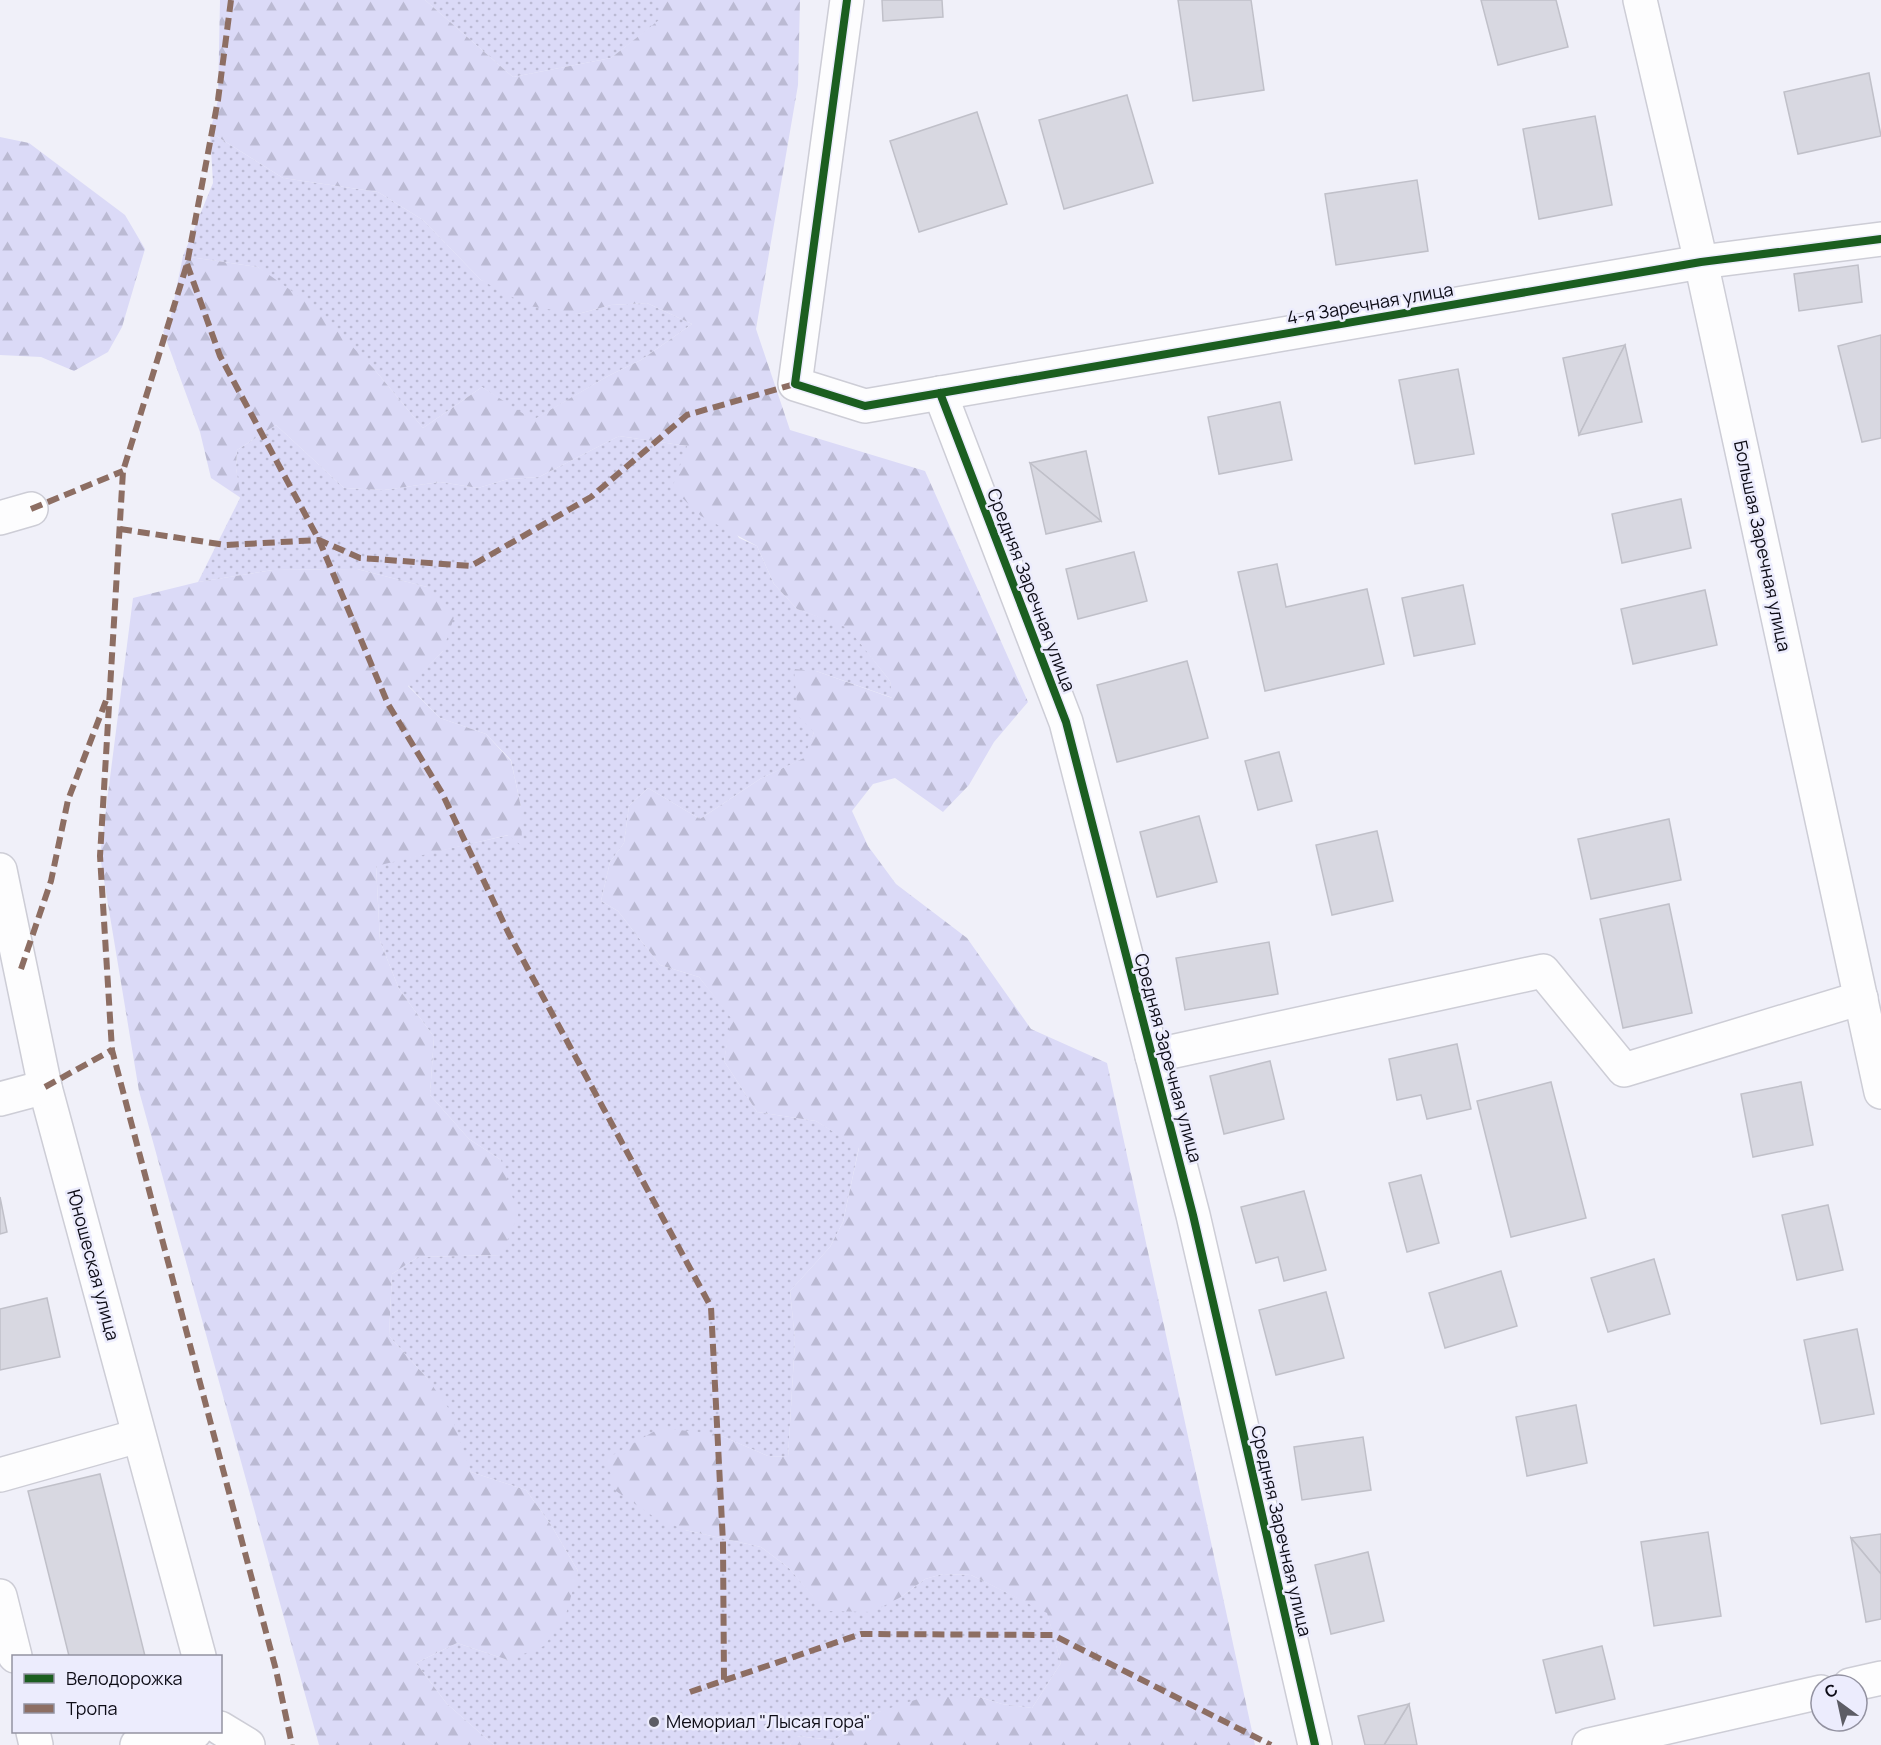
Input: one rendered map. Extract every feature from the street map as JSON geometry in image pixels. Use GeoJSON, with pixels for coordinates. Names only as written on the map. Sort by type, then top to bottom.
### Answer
{"type":"FeatureCollection","features":[{"type":"Feature","properties":{"kind":"street","name":"4-я Заречная улица"},"geometry":{"type":"LineString","coordinates":[[847,0],[795,384],[865,406],[1701,262],[1881,239]]}},
{"type":"Feature","properties":{"kind":"street","name":"Большая Заречная улица"},"geometry":{"type":"LineString","coordinates":[[1640,0],[1701,262],[1881,1092]]}},
{"type":"Feature","properties":{"kind":"street","name":"Средняя Заречная улица"},"geometry":{"type":"LineString","coordinates":[[940,393],[1066,722],[1193,1215],[1315,1745]]}},
{"type":"Feature","properties":{"kind":"street"},"geometry":{"type":"LineString","coordinates":[[0,518],[32,509]]}},
{"type":"Feature","properties":{"kind":"street","name":"Юношеская улица"},"geometry":{"type":"LineString","coordinates":[[0,870],[45,1087],[199,1655]]}},
{"type":"Feature","properties":{"kind":"street"},"geometry":{"type":"LineString","coordinates":[[1152,1056],[1543,971],[1624,1070],[1861,998]]}},
{"type":"Feature","properties":{"kind":"street"},"geometry":{"type":"LineString","coordinates":[[0,1099],[45,1087]]}},
{"type":"Feature","properties":{"kind":"street"},"geometry":{"type":"LineString","coordinates":[[0,1475],[138,1436]]}},
{"type":"Feature","properties":{"kind":"street"},"geometry":{"type":"LineString","coordinates":[[0,1596],[15,1655]]}},
{"type":"Feature","properties":{"kind":"street"},"geometry":{"type":"LineString","coordinates":[[1589,1745],[1809,1695]]}},
{"type":"Feature","properties":{"kind":"street"},"geometry":{"type":"LineString","coordinates":[[222,1731],[248,1745]]}},
{"type":"Feature","properties":{"kind":"street"},"geometry":{"type":"LineString","coordinates":[[137,1745],[187,1733]]}},
{"type":"Feature","properties":{"kind":"green space"},"geometry":{"type":"Polygon","coordinates":[[[220,0],[425,0],[513,77],[611,58],[659,20],[659,0],[800,0],[798,85],[756,329],[790,430],[925,471],[1028,702],[994,742],[969,785],[943,812],[895,778],[873,784],[852,811],[868,846],[896,884],[967,938],[1031,1029],[1107,1063],[1255,1745],[790,1745],[796,1736],[834,1740],[878,1712],[921,1698],[976,1696],[1002,1704],[1032,1708],[1061,1663],[1047,1613],[971,1575],[943,1574],[925,1579],[901,1597],[872,1612],[825,1611],[789,1568],[761,1547],[685,1530],[654,1517],[616,1491],[606,1459],[660,1428],[717,1434],[768,1456],[788,1457],[795,1340],[790,1291],[830,1247],[843,1222],[859,1148],[816,1121],[757,1112],[724,1061],[731,1018],[699,977],[660,965],[618,911],[601,901],[610,862],[624,843],[629,806],[648,788],[700,819],[760,779],[804,758],[814,732],[798,716],[794,669],[816,671],[892,698],[890,681],[848,628],[797,609],[774,584],[757,546],[701,516],[672,488],[687,446],[619,436],[539,477],[508,479],[478,488],[440,482],[384,490],[344,488],[276,425],[237,450],[236,468],[241,498],[211,478],[200,432],[163,331],[169,325],[183,256],[258,267],[313,306],[374,369],[423,428],[482,387],[533,420],[608,376],[641,360],[692,324],[647,303],[611,305],[578,314],[529,306],[481,280],[423,220],[378,192],[283,178],[210,132],[218,100],[220,0]]]}},
{"type":"Feature","properties":{"kind":"green space"},"geometry":{"type":"Polygon","coordinates":[[[425,0],[659,0],[660,20],[611,58],[513,77],[425,0]]]}},
{"type":"Feature","properties":{"kind":"green space"},"geometry":{"type":"Polygon","coordinates":[[[210,132],[283,178],[378,192],[423,220],[481,280],[578,314],[611,305],[647,303],[692,324],[641,360],[608,376],[532,421],[482,387],[423,428],[374,369],[258,267],[183,256],[213,183],[210,132]]]}},
{"type":"Feature","properties":{"kind":"green space"},"geometry":{"type":"Polygon","coordinates":[[[0,137],[29,143],[125,215],[145,249],[122,327],[108,352],[74,371],[41,357],[0,355],[0,137]]]}},
{"type":"Feature","properties":{"kind":"green space"},"geometry":{"type":"Polygon","coordinates":[[[276,425],[344,488],[384,490],[440,482],[478,488],[508,479],[539,477],[619,436],[687,446],[739,538],[757,546],[774,584],[797,609],[848,627],[890,681],[893,698],[816,671],[814,732],[805,758],[760,779],[700,819],[648,788],[629,806],[624,843],[610,862],[601,901],[618,911],[660,965],[699,977],[732,1018],[724,1061],[757,1112],[816,1121],[859,1147],[843,1222],[830,1247],[790,1291],[795,1340],[788,1457],[768,1456],[717,1434],[685,1530],[761,1547],[789,1568],[826,1611],[901,1597],[925,1579],[943,1574],[971,1575],[1047,1612],[1061,1663],[1032,1708],[1002,1704],[976,1696],[878,1712],[834,1740],[797,1736],[790,1745],[494,1745],[447,1704],[416,1663],[457,1643],[508,1660],[578,1571],[551,1525],[526,1490],[471,1472],[427,1378],[389,1336],[392,1274],[418,1257],[501,1255],[501,1160],[469,1139],[430,1095],[434,1037],[399,989],[380,941],[376,865],[509,835],[521,807],[511,760],[486,734],[440,718],[408,685],[443,651],[427,587],[357,569],[273,570],[198,582],[240,498],[236,468],[237,450],[276,425]]]}},
{"type":"Feature","properties":{"kind":"green space"},"geometry":{"type":"Polygon","coordinates":[[[357,569],[427,587],[455,614],[443,651],[408,686],[440,718],[486,734],[511,761],[521,807],[522,846],[508,835],[376,866],[380,941],[399,989],[434,1037],[430,1095],[469,1139],[501,1160],[518,1215],[501,1255],[418,1257],[392,1274],[389,1336],[427,1378],[449,1409],[471,1472],[526,1490],[551,1525],[578,1571],[565,1618],[544,1646],[508,1660],[457,1643],[416,1663],[447,1704],[494,1745],[319,1745],[139,1091],[100,856],[133,598],[198,582],[273,570],[357,569]]]}},
{"type":"Feature","properties":{"kind":"building"},"geometry":{"type":"Polygon","coordinates":[[[882,0],[942,0],[943,17],[883,21],[882,0]]]}},
{"type":"Feature","properties":{"kind":"building"},"geometry":{"type":"Polygon","coordinates":[[[1178,0],[1251,0],[1264,90],[1193,101],[1178,0]]]}},
{"type":"Feature","properties":{"kind":"building"},"geometry":{"type":"Polygon","coordinates":[[[1481,0],[1556,0],[1568,47],[1498,65],[1481,0]]]}},
{"type":"Feature","properties":{"kind":"building"},"geometry":{"type":"Polygon","coordinates":[[[1869,73],[1881,136],[1798,154],[1784,92],[1869,73]]]}},
{"type":"Feature","properties":{"kind":"building"},"geometry":{"type":"Polygon","coordinates":[[[1127,95],[1153,183],[1064,209],[1039,120],[1127,95]]]}},
{"type":"Feature","properties":{"kind":"building"},"geometry":{"type":"Polygon","coordinates":[[[977,112],[1007,204],[919,232],[890,141],[977,112]]]}},
{"type":"Feature","properties":{"kind":"building"},"geometry":{"type":"Polygon","coordinates":[[[1595,116],[1612,205],[1539,219],[1523,129],[1595,116]]]}},
{"type":"Feature","properties":{"kind":"building"},"geometry":{"type":"Polygon","coordinates":[[[1417,180],[1428,251],[1336,265],[1325,194],[1417,180]]]}},
{"type":"Feature","properties":{"kind":"building"},"geometry":{"type":"Polygon","coordinates":[[[1858,265],[1862,302],[1799,311],[1794,274],[1858,265]]]}},
{"type":"Feature","properties":{"kind":"building"},"geometry":{"type":"Polygon","coordinates":[[[1881,335],[1881,438],[1862,442],[1838,346],[1881,335]]]}},
{"type":"Feature","properties":{"kind":"building"},"geometry":{"type":"Polygon","coordinates":[[[1625,345],[1579,435],[1563,358],[1625,345]]]}},
{"type":"Feature","properties":{"kind":"building"},"geometry":{"type":"Polygon","coordinates":[[[1625,345],[1642,422],[1579,435],[1625,345]]]}},
{"type":"Feature","properties":{"kind":"building"},"geometry":{"type":"Polygon","coordinates":[[[1458,369],[1474,454],[1415,464],[1399,380],[1458,369]]]}},
{"type":"Feature","properties":{"kind":"building"},"geometry":{"type":"Polygon","coordinates":[[[1280,402],[1292,460],[1219,474],[1208,417],[1280,402]]]}},
{"type":"Feature","properties":{"kind":"building"},"geometry":{"type":"Polygon","coordinates":[[[1086,451],[1101,521],[1030,463],[1086,451]]]}},
{"type":"Feature","properties":{"kind":"building"},"geometry":{"type":"Polygon","coordinates":[[[1030,463],[1101,521],[1046,534],[1030,463]]]}},
{"type":"Feature","properties":{"kind":"building"},"geometry":{"type":"Polygon","coordinates":[[[1681,499],[1691,548],[1622,563],[1612,514],[1681,499]]]}},
{"type":"Feature","properties":{"kind":"building"},"geometry":{"type":"Polygon","coordinates":[[[1134,552],[1147,601],[1078,619],[1066,569],[1134,552]]]}},
{"type":"Feature","properties":{"kind":"building"},"geometry":{"type":"Polygon","coordinates":[[[1277,564],[1286,607],[1367,589],[1384,664],[1265,691],[1238,572],[1277,564]]]}},
{"type":"Feature","properties":{"kind":"building"},"geometry":{"type":"Polygon","coordinates":[[[1463,585],[1475,644],[1414,656],[1402,598],[1463,585]]]}},
{"type":"Feature","properties":{"kind":"building"},"geometry":{"type":"Polygon","coordinates":[[[1705,590],[1717,645],[1633,664],[1621,609],[1705,590]]]}},
{"type":"Feature","properties":{"kind":"building"},"geometry":{"type":"Polygon","coordinates":[[[1187,661],[1208,738],[1117,762],[1097,685],[1187,661]]]}},
{"type":"Feature","properties":{"kind":"building"},"geometry":{"type":"Polygon","coordinates":[[[1279,752],[1292,801],[1258,810],[1245,761],[1279,752]]]}},
{"type":"Feature","properties":{"kind":"building"},"geometry":{"type":"Polygon","coordinates":[[[1199,816],[1217,882],[1157,897],[1140,832],[1199,816]]]}},
{"type":"Feature","properties":{"kind":"building"},"geometry":{"type":"Polygon","coordinates":[[[1669,819],[1681,880],[1591,899],[1578,839],[1669,819]]]}},
{"type":"Feature","properties":{"kind":"building"},"geometry":{"type":"Polygon","coordinates":[[[1377,831],[1393,901],[1332,915],[1316,845],[1377,831]]]}},
{"type":"Feature","properties":{"kind":"building"},"geometry":{"type":"Polygon","coordinates":[[[1669,904],[1692,1013],[1623,1028],[1600,919],[1669,904]]]}},
{"type":"Feature","properties":{"kind":"building"},"geometry":{"type":"Polygon","coordinates":[[[1269,942],[1278,994],[1185,1010],[1176,958],[1269,942]]]}},
{"type":"Feature","properties":{"kind":"building"},"geometry":{"type":"Polygon","coordinates":[[[1457,1044],[1471,1109],[1427,1119],[1421,1095],[1397,1100],[1389,1059],[1457,1044]]]}},
{"type":"Feature","properties":{"kind":"building"},"geometry":{"type":"Polygon","coordinates":[[[1270,1061],[1284,1119],[1224,1134],[1210,1076],[1270,1061]]]}},
{"type":"Feature","properties":{"kind":"building"},"geometry":{"type":"Polygon","coordinates":[[[1551,1082],[1586,1218],[1511,1237],[1477,1101],[1551,1082]]]}},
{"type":"Feature","properties":{"kind":"building"},"geometry":{"type":"Polygon","coordinates":[[[1801,1082],[1813,1145],[1753,1157],[1741,1094],[1801,1082]]]}},
{"type":"Feature","properties":{"kind":"building"},"geometry":{"type":"Polygon","coordinates":[[[1421,1175],[1439,1243],[1407,1252],[1389,1183],[1421,1175]]]}},
{"type":"Feature","properties":{"kind":"building"},"geometry":{"type":"Polygon","coordinates":[[[1304,1191],[1326,1270],[1284,1281],[1278,1257],[1256,1263],[1241,1207],[1304,1191]]]}},
{"type":"Feature","properties":{"kind":"building"},"geometry":{"type":"Polygon","coordinates":[[[0,1197],[7,1232],[0,1234],[0,1197]]]}},
{"type":"Feature","properties":{"kind":"building"},"geometry":{"type":"Polygon","coordinates":[[[1828,1205],[1843,1270],[1797,1280],[1782,1215],[1828,1205]]]}},
{"type":"Feature","properties":{"kind":"building"},"geometry":{"type":"Polygon","coordinates":[[[1654,1259],[1670,1314],[1608,1332],[1591,1278],[1654,1259]]]}},
{"type":"Feature","properties":{"kind":"building"},"geometry":{"type":"Polygon","coordinates":[[[1501,1271],[1517,1326],[1445,1348],[1429,1293],[1501,1271]]]}},
{"type":"Feature","properties":{"kind":"building"},"geometry":{"type":"Polygon","coordinates":[[[1326,1292],[1344,1358],[1276,1375],[1259,1310],[1326,1292]]]}},
{"type":"Feature","properties":{"kind":"building"},"geometry":{"type":"Polygon","coordinates":[[[47,1298],[60,1357],[0,1370],[0,1309],[47,1298]]]}},
{"type":"Feature","properties":{"kind":"building"},"geometry":{"type":"Polygon","coordinates":[[[1857,1329],[1874,1414],[1821,1424],[1804,1340],[1857,1329]]]}},
{"type":"Feature","properties":{"kind":"building"},"geometry":{"type":"Polygon","coordinates":[[[1576,1405],[1587,1463],[1527,1476],[1516,1417],[1576,1405]]]}},
{"type":"Feature","properties":{"kind":"building"},"geometry":{"type":"Polygon","coordinates":[[[1363,1437],[1371,1490],[1302,1500],[1294,1447],[1363,1437]]]}},
{"type":"Feature","properties":{"kind":"building"},"geometry":{"type":"Polygon","coordinates":[[[100,1474],[145,1655],[69,1655],[28,1491],[100,1474]]]}},
{"type":"Feature","properties":{"kind":"building"},"geometry":{"type":"Polygon","coordinates":[[[1708,1532],[1721,1616],[1654,1626],[1641,1542],[1708,1532]]]}},
{"type":"Feature","properties":{"kind":"building"},"geometry":{"type":"Polygon","coordinates":[[[1881,1534],[1881,1574],[1851,1538],[1881,1534]]]}},
{"type":"Feature","properties":{"kind":"building"},"geometry":{"type":"Polygon","coordinates":[[[1851,1538],[1881,1574],[1881,1619],[1866,1622],[1851,1538]]]}},
{"type":"Feature","properties":{"kind":"building"},"geometry":{"type":"Polygon","coordinates":[[[1368,1552],[1384,1621],[1331,1634],[1315,1565],[1368,1552]]]}},
{"type":"Feature","properties":{"kind":"building"},"geometry":{"type":"Polygon","coordinates":[[[1602,1646],[1615,1699],[1556,1713],[1543,1660],[1602,1646]]]}},
{"type":"Feature","properties":{"kind":"building"},"geometry":{"type":"Polygon","coordinates":[[[1409,1704],[1417,1745],[1384,1745],[1409,1704]]]}},
{"type":"Feature","properties":{"kind":"building"},"geometry":{"type":"Polygon","coordinates":[[[1409,1704],[1384,1745],[1365,1745],[1358,1716],[1409,1704]]]}},
{"type":"Feature","properties":{"kind":"marked path"},"geometry":{"type":"LineString","coordinates":[[231,0],[218,100],[187,264],[123,471],[100,856],[112,1050],[276,1670],[292,1745]]}},
{"type":"Feature","properties":{"kind":"marked path"},"geometry":{"type":"LineString","coordinates":[[187,264],[220,356],[319,540],[388,704],[442,793],[509,934],[711,1307],[723,1543],[724,1681]]}},
{"type":"Feature","properties":{"kind":"marked path"},"geometry":{"type":"LineString","coordinates":[[120,529],[226,545],[319,540],[360,558],[471,566],[591,497],[687,415],[795,384]]}},
{"type":"Feature","properties":{"kind":"marked path"},"geometry":{"type":"LineString","coordinates":[[31,509],[123,471]]}},
{"type":"Feature","properties":{"kind":"marked path"},"geometry":{"type":"LineString","coordinates":[[21,969],[51,881],[68,800],[107,698]]}},
{"type":"Feature","properties":{"kind":"marked path"},"geometry":{"type":"LineString","coordinates":[[45,1087],[112,1050]]}},
{"type":"Feature","properties":{"kind":"marked path"},"geometry":{"type":"LineString","coordinates":[[690,1692],[861,1634],[1053,1635],[1271,1745]]}},
{"type":"Feature","properties":{"kind":"cycle path"},"geometry":{"type":"LineString","coordinates":[[847,0],[795,384],[865,406],[1701,262],[1881,239]]}},
{"type":"Feature","properties":{"kind":"cycle path"},"geometry":{"type":"LineString","coordinates":[[940,393],[1066,722],[1193,1215],[1315,1745]]}},
{"type":"Feature","properties":{"kind":"place","name":"Мемориал \"Лысая гора\""},"geometry":{"type":"Point","coordinates":[654,1722]}}]}
